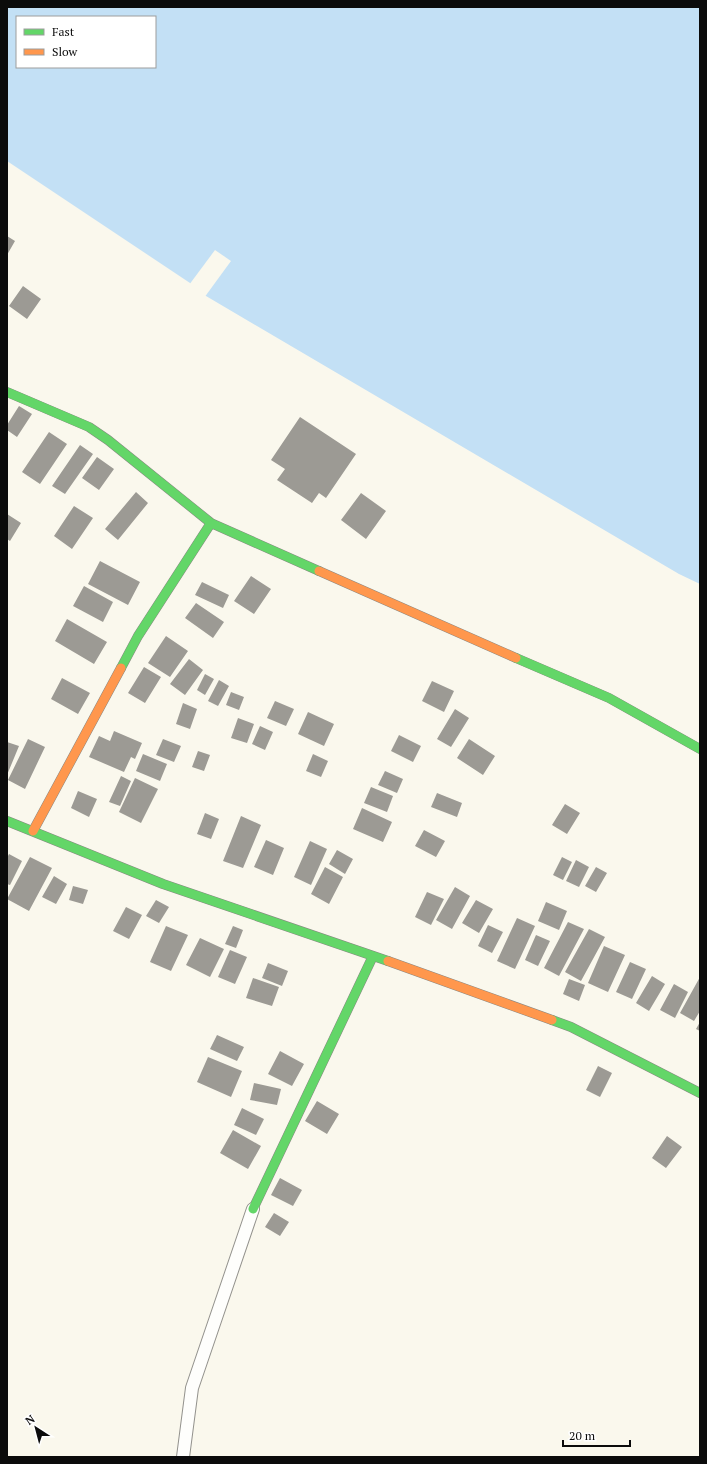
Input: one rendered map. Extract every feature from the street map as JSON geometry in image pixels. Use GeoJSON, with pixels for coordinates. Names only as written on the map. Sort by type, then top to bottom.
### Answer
{"type":"FeatureCollection","features":[{"type":"Feature","properties":{"kind":"street"},"geometry":{"type":"LineString","coordinates":[[7,392],[89,427],[108,440],[211,523],[609,698],[700,749]]}},
{"type":"Feature","properties":{"kind":"street"},"geometry":{"type":"LineString","coordinates":[[33,831],[138,636],[211,523]]}},
{"type":"Feature","properties":{"kind":"street"},"geometry":{"type":"LineString","coordinates":[[7,821],[163,884],[373,956],[571,1028],[700,1093]]}},
{"type":"Feature","properties":{"kind":"street"},"geometry":{"type":"LineString","coordinates":[[253,1209],[373,956]]}},
{"type":"Feature","properties":{"kind":"lane"},"geometry":{"type":"LineString","coordinates":[[183,1457],[192,1388],[253,1209]]}},
{"type":"Feature","properties":{"kind":"water"},"geometry":{"type":"Polygon","coordinates":[[[7,7],[700,7],[700,584],[679,574],[206,296],[190,283],[7,161],[7,7]]]}},
{"type":"Feature","properties":{"kind":"pier"},"geometry":{"type":"Polygon","coordinates":[[[215,250],[231,261],[204,298],[189,285],[215,250]]]}},
{"type":"Feature","properties":{"kind":"building"},"geometry":{"type":"Polygon","coordinates":[[[7,236],[15,241],[7,255],[7,236]]]}},
{"type":"Feature","properties":{"kind":"building"},"geometry":{"type":"Polygon","coordinates":[[[23,286],[41,299],[27,319],[9,306],[23,286]]]}},
{"type":"Feature","properties":{"kind":"building"},"geometry":{"type":"Polygon","coordinates":[[[19,406],[32,414],[17,437],[7,430],[7,425],[19,406]]]}},
{"type":"Feature","properties":{"kind":"building"},"geometry":{"type":"Polygon","coordinates":[[[300,417],[356,454],[326,498],[319,493],[312,503],[277,480],[285,469],[271,460],[300,417]]]}},
{"type":"Feature","properties":{"kind":"building"},"geometry":{"type":"Polygon","coordinates":[[[49,432],[67,444],[40,484],[22,472],[49,432]]]}},
{"type":"Feature","properties":{"kind":"building"},"geometry":{"type":"Polygon","coordinates":[[[80,445],[93,454],[65,494],[52,486],[80,445]]]}},
{"type":"Feature","properties":{"kind":"building"},"geometry":{"type":"Polygon","coordinates":[[[97,457],[114,469],[99,490],[82,478],[97,457]]]}},
{"type":"Feature","properties":{"kind":"building"},"geometry":{"type":"Polygon","coordinates":[[[136,492],[148,503],[118,540],[105,529],[136,492]]]}},
{"type":"Feature","properties":{"kind":"building"},"geometry":{"type":"Polygon","coordinates":[[[361,493],[386,511],[366,539],[341,520],[361,493]]]}},
{"type":"Feature","properties":{"kind":"building"},"geometry":{"type":"Polygon","coordinates":[[[74,506],[93,518],[72,549],[54,536],[74,506]]]}},
{"type":"Feature","properties":{"kind":"building"},"geometry":{"type":"Polygon","coordinates":[[[7,514],[21,523],[10,541],[7,539],[7,514]]]}},
{"type":"Feature","properties":{"kind":"building"},"geometry":{"type":"Polygon","coordinates":[[[100,561],[140,582],[128,605],[88,584],[100,561]]]}},
{"type":"Feature","properties":{"kind":"building"},"geometry":{"type":"Polygon","coordinates":[[[251,576],[271,589],[254,614],[234,601],[251,576]]]}},
{"type":"Feature","properties":{"kind":"building"},"geometry":{"type":"Polygon","coordinates":[[[202,582],[229,595],[223,608],[195,595],[202,582]]]}},
{"type":"Feature","properties":{"kind":"building"},"geometry":{"type":"Polygon","coordinates":[[[84,586],[113,602],[103,622],[73,606],[84,586]]]}},
{"type":"Feature","properties":{"kind":"building"},"geometry":{"type":"Polygon","coordinates":[[[196,603],[224,622],[213,638],[185,618],[196,603]]]}},
{"type":"Feature","properties":{"kind":"building"},"geometry":{"type":"Polygon","coordinates":[[[67,619],[107,642],[94,664],[55,641],[67,619]]]}},
{"type":"Feature","properties":{"kind":"building"},"geometry":{"type":"Polygon","coordinates":[[[166,636],[188,651],[170,677],[148,663],[166,636]]]}},
{"type":"Feature","properties":{"kind":"building"},"geometry":{"type":"Polygon","coordinates":[[[189,659],[203,670],[185,695],[170,684],[189,659]]]}},
{"type":"Feature","properties":{"kind":"building"},"geometry":{"type":"Polygon","coordinates":[[[144,667],[161,677],[145,703],[128,693],[144,667]]]}},
{"type":"Feature","properties":{"kind":"building"},"geometry":{"type":"Polygon","coordinates":[[[205,674],[214,679],[205,695],[197,690],[205,674]]]}},
{"type":"Feature","properties":{"kind":"building"},"geometry":{"type":"Polygon","coordinates":[[[62,678],[90,693],[78,714],[51,699],[62,678]]]}},
{"type":"Feature","properties":{"kind":"building"},"geometry":{"type":"Polygon","coordinates":[[[219,680],[229,686],[218,706],[208,701],[219,680]]]}},
{"type":"Feature","properties":{"kind":"building"},"geometry":{"type":"Polygon","coordinates":[[[432,681],[454,691],[444,712],[422,701],[432,681]]]}},
{"type":"Feature","properties":{"kind":"building"},"geometry":{"type":"Polygon","coordinates":[[[231,692],[244,697],[239,710],[226,705],[231,692]]]}},
{"type":"Feature","properties":{"kind":"building"},"geometry":{"type":"Polygon","coordinates":[[[275,701],[294,709],[286,726],[267,718],[275,701]]]}},
{"type":"Feature","properties":{"kind":"building"},"geometry":{"type":"Polygon","coordinates":[[[183,703],[197,709],[190,729],[176,724],[183,703]]]}},
{"type":"Feature","properties":{"kind":"building"},"geometry":{"type":"Polygon","coordinates":[[[455,709],[469,718],[451,747],[437,739],[455,709]]]}},
{"type":"Feature","properties":{"kind":"building"},"geometry":{"type":"Polygon","coordinates":[[[308,712],[334,724],[324,746],[298,734],[308,712]]]}},
{"type":"Feature","properties":{"kind":"building"},"geometry":{"type":"Polygon","coordinates":[[[238,718],[254,724],[247,743],[231,738],[238,718]]]}},
{"type":"Feature","properties":{"kind":"building"},"geometry":{"type":"Polygon","coordinates":[[[260,726],[273,732],[265,750],[252,744],[260,726]]]}},
{"type":"Feature","properties":{"kind":"building"},"geometry":{"type":"Polygon","coordinates":[[[114,731],[142,743],[135,759],[131,757],[124,772],[89,757],[99,736],[110,741],[114,731]]]}},
{"type":"Feature","properties":{"kind":"building"},"geometry":{"type":"Polygon","coordinates":[[[399,735],[421,746],[413,762],[391,751],[399,735]]]}},
{"type":"Feature","properties":{"kind":"building"},"geometry":{"type":"Polygon","coordinates":[[[28,739],[45,747],[25,789],[8,780],[28,739]]]}},
{"type":"Feature","properties":{"kind":"building"},"geometry":{"type":"Polygon","coordinates":[[[163,739],[181,746],[174,762],[156,755],[163,739]]]}},
{"type":"Feature","properties":{"kind":"building"},"geometry":{"type":"Polygon","coordinates":[[[469,739],[495,756],[483,775],[457,758],[469,739]]]}},
{"type":"Feature","properties":{"kind":"building"},"geometry":{"type":"Polygon","coordinates":[[[7,742],[19,746],[7,775],[7,742]]]}},
{"type":"Feature","properties":{"kind":"building"},"geometry":{"type":"Polygon","coordinates":[[[198,751],[210,755],[204,771],[192,767],[198,751]]]}},
{"type":"Feature","properties":{"kind":"building"},"geometry":{"type":"Polygon","coordinates":[[[143,754],[167,764],[160,781],[136,771],[143,754]]]}},
{"type":"Feature","properties":{"kind":"building"},"geometry":{"type":"Polygon","coordinates":[[[313,754],[328,761],[321,777],[306,771],[313,754]]]}},
{"type":"Feature","properties":{"kind":"building"},"geometry":{"type":"Polygon","coordinates":[[[385,771],[403,779],[397,793],[378,785],[385,771]]]}},
{"type":"Feature","properties":{"kind":"building"},"geometry":{"type":"Polygon","coordinates":[[[121,776],[131,781],[120,806],[109,802],[121,776]]]}},
{"type":"Feature","properties":{"kind":"building"},"geometry":{"type":"Polygon","coordinates":[[[135,778],[158,789],[141,823],[119,812],[135,778]]]}},
{"type":"Feature","properties":{"kind":"building"},"geometry":{"type":"Polygon","coordinates":[[[371,787],[393,796],[387,812],[364,803],[371,787]]]}},
{"type":"Feature","properties":{"kind":"building"},"geometry":{"type":"Polygon","coordinates":[[[78,791],[97,799],[89,817],[71,808],[78,791]]]}},
{"type":"Feature","properties":{"kind":"building"},"geometry":{"type":"Polygon","coordinates":[[[437,793],[462,803],[457,817],[431,807],[437,793]]]}},
{"type":"Feature","properties":{"kind":"building"},"geometry":{"type":"Polygon","coordinates":[[[565,804],[580,813],[567,834],[552,825],[565,804]]]}},
{"type":"Feature","properties":{"kind":"building"},"geometry":{"type":"Polygon","coordinates":[[[362,808],[392,822],[383,842],[353,829],[362,808]]]}},
{"type":"Feature","properties":{"kind":"building"},"geometry":{"type":"Polygon","coordinates":[[[205,813],[219,819],[211,839],[197,834],[205,813]]]}},
{"type":"Feature","properties":{"kind":"building"},"geometry":{"type":"Polygon","coordinates":[[[241,816],[261,825],[243,868],[223,861],[241,816]]]}},
{"type":"Feature","properties":{"kind":"building"},"geometry":{"type":"Polygon","coordinates":[[[424,830],[445,841],[436,857],[415,846],[424,830]]]}},
{"type":"Feature","properties":{"kind":"building"},"geometry":{"type":"Polygon","coordinates":[[[266,840],[284,848],[273,875],[254,867],[266,840]]]}},
{"type":"Feature","properties":{"kind":"building"},"geometry":{"type":"Polygon","coordinates":[[[310,841],[327,849],[311,885],[294,877],[310,841]]]}},
{"type":"Feature","properties":{"kind":"building"},"geometry":{"type":"Polygon","coordinates":[[[337,850],[353,859],[345,874],[329,864],[337,850]]]}},
{"type":"Feature","properties":{"kind":"building"},"geometry":{"type":"Polygon","coordinates":[[[9,854],[22,861],[10,885],[7,884],[7,858],[9,854]]]}},
{"type":"Feature","properties":{"kind":"building"},"geometry":{"type":"Polygon","coordinates":[[[30,857],[52,868],[29,911],[7,899],[30,857]]]}},
{"type":"Feature","properties":{"kind":"building"},"geometry":{"type":"Polygon","coordinates":[[[562,857],[572,862],[563,880],[553,875],[562,857]]]}},
{"type":"Feature","properties":{"kind":"building"},"geometry":{"type":"Polygon","coordinates":[[[576,860],[589,867],[579,887],[566,881],[576,860]]]}},
{"type":"Feature","properties":{"kind":"building"},"geometry":{"type":"Polygon","coordinates":[[[325,867],[343,877],[329,904],[311,894],[325,867]]]}},
{"type":"Feature","properties":{"kind":"building"},"geometry":{"type":"Polygon","coordinates":[[[596,867],[607,873],[596,892],[585,886],[596,867]]]}},
{"type":"Feature","properties":{"kind":"building"},"geometry":{"type":"Polygon","coordinates":[[[54,876],[67,884],[56,904],[42,897],[54,876]]]}},
{"type":"Feature","properties":{"kind":"building"},"geometry":{"type":"Polygon","coordinates":[[[73,886],[88,890],[83,904],[69,900],[73,886]]]}},
{"type":"Feature","properties":{"kind":"building"},"geometry":{"type":"Polygon","coordinates":[[[455,887],[470,896],[452,929],[436,920],[455,887]]]}},
{"type":"Feature","properties":{"kind":"building"},"geometry":{"type":"Polygon","coordinates":[[[427,892],[444,899],[431,925],[415,917],[427,892]]]}},
{"type":"Feature","properties":{"kind":"building"},"geometry":{"type":"Polygon","coordinates":[[[156,900],[169,907],[159,923],[146,916],[156,900]]]}},
{"type":"Feature","properties":{"kind":"building"},"geometry":{"type":"Polygon","coordinates":[[[476,900],[493,909],[479,933],[462,923],[476,900]]]}},
{"type":"Feature","properties":{"kind":"building"},"geometry":{"type":"Polygon","coordinates":[[[546,902],[567,911],[559,930],[538,921],[546,902]]]}},
{"type":"Feature","properties":{"kind":"building"},"geometry":{"type":"Polygon","coordinates":[[[126,907],[142,915],[129,939],[113,931],[126,907]]]}},
{"type":"Feature","properties":{"kind":"building"},"geometry":{"type":"Polygon","coordinates":[[[517,918],[535,926],[515,969],[497,961],[517,918]]]}},
{"type":"Feature","properties":{"kind":"building"},"geometry":{"type":"Polygon","coordinates":[[[568,922],[584,929],[559,976],[544,968],[568,922]]]}},
{"type":"Feature","properties":{"kind":"building"},"geometry":{"type":"Polygon","coordinates":[[[488,925],[503,932],[492,953],[478,946],[488,925]]]}},
{"type":"Feature","properties":{"kind":"building"},"geometry":{"type":"Polygon","coordinates":[[[166,926],[188,935],[171,971],[150,962],[166,926]]]}},
{"type":"Feature","properties":{"kind":"building"},"geometry":{"type":"Polygon","coordinates":[[[233,926],[243,930],[236,948],[225,944],[233,926]]]}},
{"type":"Feature","properties":{"kind":"building"},"geometry":{"type":"Polygon","coordinates":[[[589,929],[605,937],[581,981],[565,972],[589,929]]]}},
{"type":"Feature","properties":{"kind":"building"},"geometry":{"type":"Polygon","coordinates":[[[536,935],[550,941],[538,966],[525,960],[536,935]]]}},
{"type":"Feature","properties":{"kind":"building"},"geometry":{"type":"Polygon","coordinates":[[[200,938],[224,949],[210,977],[186,965],[200,938]]]}},
{"type":"Feature","properties":{"kind":"building"},"geometry":{"type":"Polygon","coordinates":[[[604,946],[625,955],[608,992],[588,983],[604,946]]]}},
{"type":"Feature","properties":{"kind":"building"},"geometry":{"type":"Polygon","coordinates":[[[230,950],[247,957],[235,984],[218,977],[230,950]]]}},
{"type":"Feature","properties":{"kind":"building"},"geometry":{"type":"Polygon","coordinates":[[[630,962],[646,969],[632,999],[616,992],[630,962]]]}},
{"type":"Feature","properties":{"kind":"building"},"geometry":{"type":"Polygon","coordinates":[[[268,963],[288,971],[282,986],[262,978],[268,963]]]}},
{"type":"Feature","properties":{"kind":"building"},"geometry":{"type":"Polygon","coordinates":[[[652,976],[665,984],[649,1011],[636,1003],[652,976]]]}},
{"type":"Feature","properties":{"kind":"building"},"geometry":{"type":"Polygon","coordinates":[[[700,977],[700,1011],[694,1021],[680,1013],[700,977]]]}},
{"type":"Feature","properties":{"kind":"building"},"geometry":{"type":"Polygon","coordinates":[[[253,978],[279,987],[272,1006],[246,998],[253,978]]]}},
{"type":"Feature","properties":{"kind":"building"},"geometry":{"type":"Polygon","coordinates":[[[569,979],[585,985],[579,1001],[563,994],[569,979]]]}},
{"type":"Feature","properties":{"kind":"building"},"geometry":{"type":"Polygon","coordinates":[[[674,984],[688,992],[675,1018],[660,1010],[674,984]]]}},
{"type":"Feature","properties":{"kind":"building"},"geometry":{"type":"Polygon","coordinates":[[[700,1022],[700,1031],[696,1029],[700,1022]]]}},
{"type":"Feature","properties":{"kind":"building"},"geometry":{"type":"Polygon","coordinates":[[[217,1035],[244,1047],[237,1061],[210,1049],[217,1035]]]}},
{"type":"Feature","properties":{"kind":"building"},"geometry":{"type":"Polygon","coordinates":[[[280,1051],[304,1064],[292,1086],[268,1074],[280,1051]]]}},
{"type":"Feature","properties":{"kind":"building"},"geometry":{"type":"Polygon","coordinates":[[[208,1057],[242,1071],[231,1097],[197,1082],[208,1057]]]}},
{"type":"Feature","properties":{"kind":"building"},"geometry":{"type":"Polygon","coordinates":[[[598,1066],[612,1073],[600,1097],[586,1090],[598,1066]]]}},
{"type":"Feature","properties":{"kind":"building"},"geometry":{"type":"Polygon","coordinates":[[[254,1083],[281,1089],[277,1105],[250,1100],[254,1083]]]}},
{"type":"Feature","properties":{"kind":"building"},"geometry":{"type":"Polygon","coordinates":[[[317,1101],[339,1114],[327,1134],[305,1121],[317,1101]]]}},
{"type":"Feature","properties":{"kind":"building"},"geometry":{"type":"Polygon","coordinates":[[[242,1108],[264,1119],[256,1135],[234,1125],[242,1108]]]}},
{"type":"Feature","properties":{"kind":"building"},"geometry":{"type":"Polygon","coordinates":[[[233,1130],[261,1146],[248,1169],[220,1153],[233,1130]]]}},
{"type":"Feature","properties":{"kind":"building"},"geometry":{"type":"Polygon","coordinates":[[[667,1136],[682,1147],[666,1168],[652,1158],[667,1136]]]}},
{"type":"Feature","properties":{"kind":"building"},"geometry":{"type":"Polygon","coordinates":[[[280,1178],[302,1190],[293,1206],[271,1195],[280,1178]]]}},
{"type":"Feature","properties":{"kind":"building"},"geometry":{"type":"Polygon","coordinates":[[[274,1213],[289,1222],[280,1236],[265,1227],[274,1213]]]}},
{"type":"Feature","properties":{"kind":"traffic: fast"},"geometry":{"type":"LineString","coordinates":[[7,392],[89,427],[108,440],[211,523],[319,571]]}},
{"type":"Feature","properties":{"kind":"traffic: fast"},"geometry":{"type":"LineString","coordinates":[[121,668],[138,636],[211,523]]}},
{"type":"Feature","properties":{"kind":"traffic: fast"},"geometry":{"type":"LineString","coordinates":[[516,658],[609,698],[700,749]]}},
{"type":"Feature","properties":{"kind":"traffic: fast"},"geometry":{"type":"LineString","coordinates":[[7,821],[163,884],[388,961]]}},
{"type":"Feature","properties":{"kind":"traffic: fast"},"geometry":{"type":"LineString","coordinates":[[253,1209],[373,956]]}},
{"type":"Feature","properties":{"kind":"traffic: fast"},"geometry":{"type":"LineString","coordinates":[[552,1020],[571,1027],[700,1093]]}},
{"type":"Feature","properties":{"kind":"traffic: slow"},"geometry":{"type":"LineString","coordinates":[[319,571],[516,658]]}},
{"type":"Feature","properties":{"kind":"traffic: slow"},"geometry":{"type":"LineString","coordinates":[[33,831],[121,668]]}},
{"type":"Feature","properties":{"kind":"traffic: slow"},"geometry":{"type":"LineString","coordinates":[[388,961],[552,1020]]}}]}
